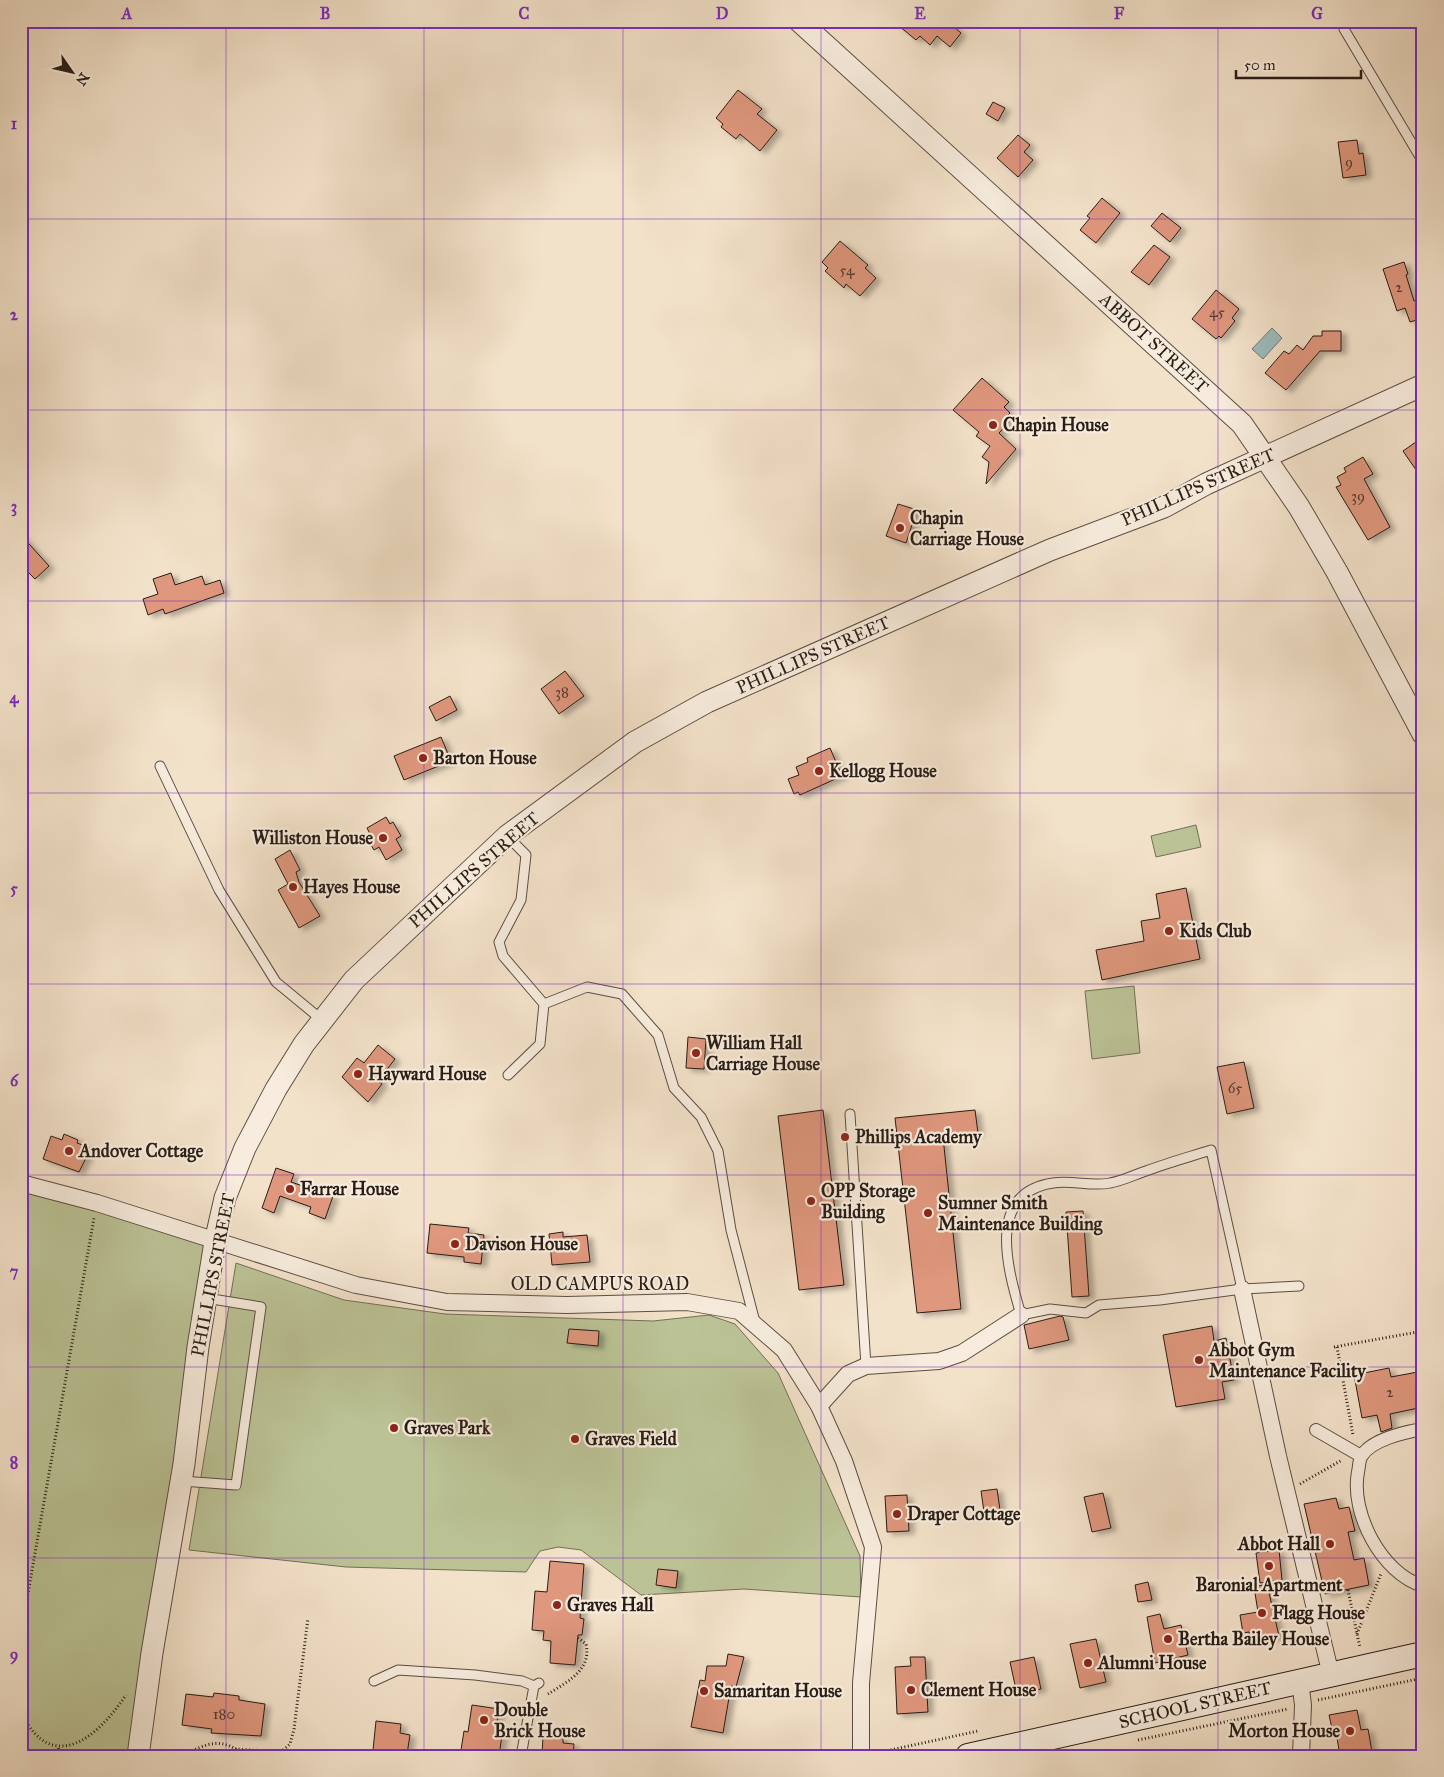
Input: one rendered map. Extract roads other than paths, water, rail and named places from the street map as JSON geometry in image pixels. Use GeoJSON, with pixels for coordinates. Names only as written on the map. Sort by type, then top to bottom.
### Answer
{"type":"FeatureCollection","features":[{"type":"Feature","properties":{"kind":"main road","name":"SCHOOL STREET"},"geometry":{"type":"LineString","coordinates":[[968,1756],[1423,1654]]}},
{"type":"Feature","properties":{"kind":"street","name":"ABBOT STREET"},"geometry":{"type":"LineString","coordinates":[[799,21],[1236,418],[1267,457],[1299,506],[1337,572],[1423,734]]}},
{"type":"Feature","properties":{"kind":"street","name":"PHILLIPS STREET"},"geometry":{"type":"LineString","coordinates":[[138,1756],[152,1653],[182,1481],[206,1298],[215,1242],[225,1198],[245,1148],[293,1061],[354,980],[507,836],[636,742],[707,702],[1050,550],[1164,507],[1206,484],[1423,384]]}},
{"type":"Feature","properties":{"kind":"street","name":"OLD CAMPUS ROAD"},"geometry":{"type":"LineString","coordinates":[[21,1182],[97,1203],[215,1242],[356,1285],[447,1302],[567,1306],[687,1302],[740,1312],[784,1350],[818,1406],[844,1461],[873,1547],[861,1683],[861,1756]]}},
{"type":"Feature","properties":{"kind":"street"},"geometry":{"type":"LineString","coordinates":[[1242,1289],[1287,1492],[1331,1675]]}},
{"type":"Feature","properties":{"kind":"street"},"geometry":{"type":"LineString","coordinates":[[818,1406],[848,1374],[866,1366],[940,1361],[962,1353],[1021,1315]]}},
{"type":"Feature","properties":{"kind":"street"},"geometry":{"type":"LineString","coordinates":[[1358,1454],[1383,1439],[1423,1429]]}},
{"type":"Feature","properties":{"kind":"street"},"geometry":{"type":"LineString","coordinates":[[1316,1430],[1358,1454]]}},
{"type":"Feature","properties":{"kind":"street"},"geometry":{"type":"LineString","coordinates":[[1358,1454],[1356,1484],[1358,1508],[1365,1525],[1386,1562],[1400,1576],[1423,1586]]}},
{"type":"Feature","properties":{"kind":"street"},"geometry":{"type":"LineString","coordinates":[[1300,1681],[1303,1705],[1301,1756]]}},
{"type":"Feature","properties":{"kind":"lane"},"geometry":{"type":"LineString","coordinates":[[1344,21],[1344,29],[1423,162]]}},
{"type":"Feature","properties":{"kind":"lane"},"geometry":{"type":"LineString","coordinates":[[160,766],[219,890],[276,982],[323,1020]]}},
{"type":"Feature","properties":{"kind":"lane"},"geometry":{"type":"LineString","coordinates":[[507,836],[526,855],[521,900],[499,942],[503,956],[544,1004],[540,1044],[508,1075]]}},
{"type":"Feature","properties":{"kind":"lane"},"geometry":{"type":"LineString","coordinates":[[544,1004],[587,987],[622,994],[658,1035],[674,1088],[701,1117],[718,1151],[731,1230],[756,1324]]}},
{"type":"Feature","properties":{"kind":"lane"},"geometry":{"type":"LineString","coordinates":[[850,1114],[866,1366]]}},
{"type":"Feature","properties":{"kind":"lane"},"geometry":{"type":"LineString","coordinates":[[1242,1289],[1211,1150],[1110,1183],[1072,1181],[1050,1183],[1032,1189],[1012,1208],[1007,1237],[1008,1270],[1021,1315],[1050,1309],[1086,1313],[1099,1304],[1118,1304],[1242,1289],[1299,1286]]}},
{"type":"Feature","properties":{"kind":"lane"},"geometry":{"type":"LineString","coordinates":[[182,1481],[236,1485],[261,1307],[206,1298]]}},
{"type":"Feature","properties":{"kind":"lane"},"geometry":{"type":"LineString","coordinates":[[374,1681],[398,1670],[475,1675],[537,1684],[521,1756]]}},
{"type":"Feature","properties":{"kind":"water"},"geometry":{"type":"Polygon","coordinates":[[[1272,328],[1282,338],[1263,359],[1252,349],[1272,328]]]}},
{"type":"Feature","properties":{"kind":"place","name":"Chapin House"},"geometry":{"type":"Point","coordinates":[993,425]}},
{"type":"Feature","properties":{"kind":"place","name":"Chapin Carriage House"},"geometry":{"type":"Point","coordinates":[900,528]}},
{"type":"Feature","properties":{"kind":"place","name":"Barton House"},"geometry":{"type":"Point","coordinates":[423,758]}},
{"type":"Feature","properties":{"kind":"place","name":"Kellogg House"},"geometry":{"type":"Point","coordinates":[819,771]}},
{"type":"Feature","properties":{"kind":"place","name":"Williston House"},"geometry":{"type":"Point","coordinates":[383,838]}},
{"type":"Feature","properties":{"kind":"place","name":"Hayes House"},"geometry":{"type":"Point","coordinates":[293,887]}},
{"type":"Feature","properties":{"kind":"place","name":"Kids Club"},"geometry":{"type":"Point","coordinates":[1169,931]}},
{"type":"Feature","properties":{"kind":"place","name":"William Hall Carriage House"},"geometry":{"type":"Point","coordinates":[696,1053]}},
{"type":"Feature","properties":{"kind":"place","name":"Hayward House"},"geometry":{"type":"Point","coordinates":[358,1074]}},
{"type":"Feature","properties":{"kind":"place","name":"Phillips Academy"},"geometry":{"type":"Point","coordinates":[845,1137]}},
{"type":"Feature","properties":{"kind":"place","name":"Andover Cottage"},"geometry":{"type":"Point","coordinates":[69,1151]}},
{"type":"Feature","properties":{"kind":"place","name":"Farrar House"},"geometry":{"type":"Point","coordinates":[290,1189]}},
{"type":"Feature","properties":{"kind":"place","name":"OPP Storage Building"},"geometry":{"type":"Point","coordinates":[811,1201]}},
{"type":"Feature","properties":{"kind":"place","name":"Sumner Smith Maintenance Building"},"geometry":{"type":"Point","coordinates":[928,1213]}},
{"type":"Feature","properties":{"kind":"place","name":"Davison House"},"geometry":{"type":"Point","coordinates":[455,1244]}},
{"type":"Feature","properties":{"kind":"place","name":"Abbot Gym Maintenance Facility"},"geometry":{"type":"Point","coordinates":[1199,1360]}},
{"type":"Feature","properties":{"kind":"place","name":"Graves Park"},"geometry":{"type":"Point","coordinates":[394,1428]}},
{"type":"Feature","properties":{"kind":"place","name":"Graves Field"},"geometry":{"type":"Point","coordinates":[575,1439]}},
{"type":"Feature","properties":{"kind":"place","name":"Draper Cottage"},"geometry":{"type":"Point","coordinates":[897,1514]}},
{"type":"Feature","properties":{"kind":"place","name":"Abbot Hall"},"geometry":{"type":"Point","coordinates":[1330,1544]}},
{"type":"Feature","properties":{"kind":"place","name":"Baronial Apartment"},"geometry":{"type":"Point","coordinates":[1269,1566]}},
{"type":"Feature","properties":{"kind":"place","name":"Graves Hall"},"geometry":{"type":"Point","coordinates":[557,1605]}},
{"type":"Feature","properties":{"kind":"place","name":"Flagg House"},"geometry":{"type":"Point","coordinates":[1262,1613]}},
{"type":"Feature","properties":{"kind":"place","name":"Bertha Bailey House"},"geometry":{"type":"Point","coordinates":[1168,1639]}},
{"type":"Feature","properties":{"kind":"place","name":"Alumni House"},"geometry":{"type":"Point","coordinates":[1088,1663]}},
{"type":"Feature","properties":{"kind":"place","name":"Clement House"},"geometry":{"type":"Point","coordinates":[911,1690]}},
{"type":"Feature","properties":{"kind":"place","name":"Samaritan House"},"geometry":{"type":"Point","coordinates":[704,1691]}},
{"type":"Feature","properties":{"kind":"place","name":"Double Brick House"},"geometry":{"type":"Point","coordinates":[484,1720]}},
{"type":"Feature","properties":{"kind":"place","name":"Morton House"},"geometry":{"type":"Point","coordinates":[1350,1731]}}]}
